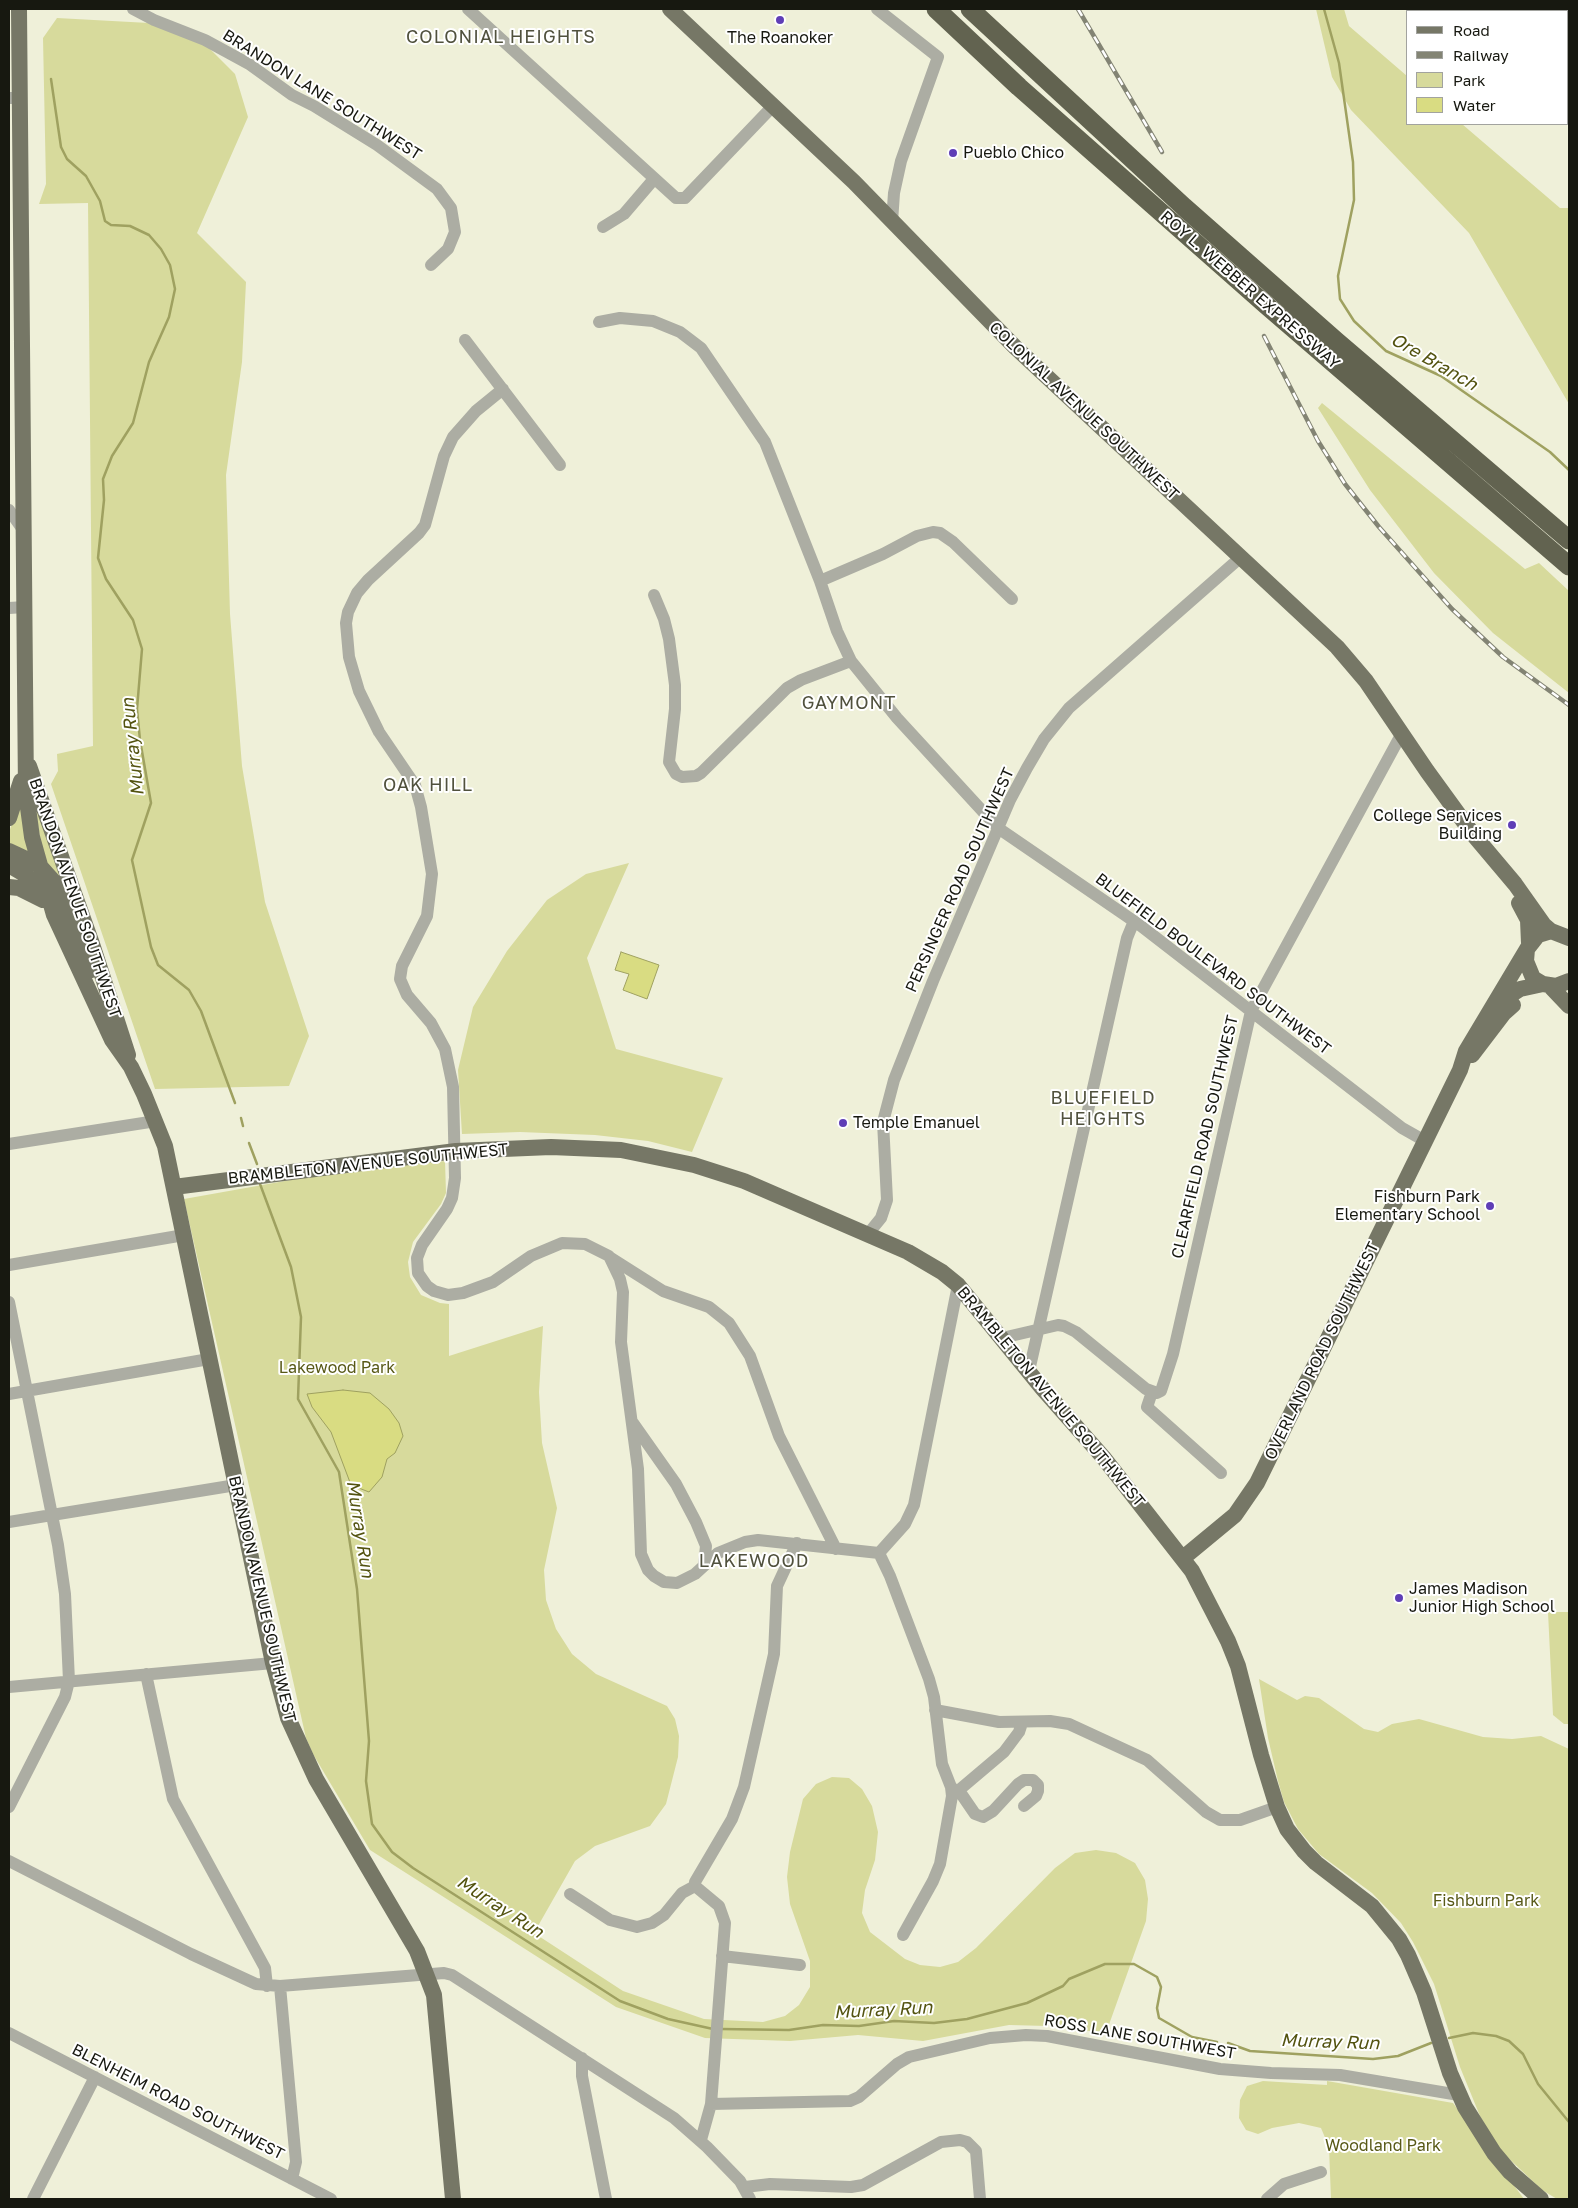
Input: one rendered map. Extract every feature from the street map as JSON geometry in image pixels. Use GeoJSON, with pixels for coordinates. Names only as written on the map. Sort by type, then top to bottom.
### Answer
{"type":"FeatureCollection","features":[{"type":"Feature","properties":{"kind":"highway"},"geometry":{"type":"LineString","coordinates":[[922,9],[963,44],[1019,86]]}},
{"type":"Feature","properties":{"kind":"highway","name":"ROY L. WEBBER EXPRESSWAY"},"geometry":{"type":"LineString","coordinates":[[936,9],[1019,86],[1342,371],[1569,566]]}},
{"type":"Feature","properties":{"kind":"highway","name":"ROY L. WEBBER EXPRESSWAY"},"geometry":{"type":"LineString","coordinates":[[970,9],[1190,211],[1343,347],[1569,540]]}},
{"type":"Feature","properties":{"kind":"main road","name":"BRANDON AVENUE SOUTHWEST"},"geometry":{"type":"LineString","coordinates":[[19,9],[15,98],[28,812],[39,865],[54,915],[112,1040],[131,1067]]}},
{"type":"Feature","properties":{"kind":"main road","name":"COLONIAL AVENUE SOUTHWEST"},"geometry":{"type":"LineString","coordinates":[[670,9],[892,222],[1015,347],[1337,647],[1366,681],[1426,771],[1472,833],[1515,884],[1544,925],[1561,932]]}},
{"type":"Feature","properties":{"kind":"main road","name":"BRANDON AVENUE SOUTHWEST"},"geometry":{"type":"LineString","coordinates":[[27,762],[52,828],[131,1067],[156,1121],[174,1187],[208,1360],[282,1702],[295,1738],[417,1951],[427,1974],[437,2012],[453,2199]]}},
{"type":"Feature","properties":{"kind":"main road"},"geometry":{"type":"LineString","coordinates":[[9,790],[12,781],[27,762]]}},
{"type":"Feature","properties":{"kind":"main road"},"geometry":{"type":"LineString","coordinates":[[9,818],[27,762]]}},
{"type":"Feature","properties":{"kind":"main road","name":"COLONIAL AVENUE SOUTHWEST"},"geometry":{"type":"LineString","coordinates":[[1472,833],[1524,923],[1526,951]]}},
{"type":"Feature","properties":{"kind":"main road","name":"BRANDON AVENUE SOUTHWEST"},"geometry":{"type":"LineString","coordinates":[[9,851],[39,865],[62,894],[77,939],[122,1035]]}},
{"type":"Feature","properties":{"kind":"main road"},"geometry":{"type":"LineString","coordinates":[[9,864],[26,875],[54,915]]}},
{"type":"Feature","properties":{"kind":"main road"},"geometry":{"type":"LineString","coordinates":[[9,887],[19,888],[45,901]]}},
{"type":"Feature","properties":{"kind":"main road"},"geometry":{"type":"LineString","coordinates":[[1556,993],[1529,972],[1526,951],[1538,935],[1561,932]]}},
{"type":"Feature","properties":{"kind":"main road","name":"OVERLAND ROAD SOUTHWEST"},"geometry":{"type":"LineString","coordinates":[[1183,1558],[1235,1515],[1257,1483],[1460,1070],[1472,1038],[1526,951]]}},
{"type":"Feature","properties":{"kind":"main road","name":"OVERLAND ROAD SOUTHWEST"},"geometry":{"type":"LineString","coordinates":[[1460,1070],[1472,1055],[1496,1012],[1510,996],[1530,985],[1556,993],[1562,985],[1569,981]]}},
{"type":"Feature","properties":{"kind":"main road"},"geometry":{"type":"LineString","coordinates":[[1472,1055],[1504,1012],[1513,1004],[1536,994],[1556,993]]}},
{"type":"Feature","properties":{"kind":"main road","name":"BRAMBLETON AVENUE SOUTHWEST"},"geometry":{"type":"LineString","coordinates":[[174,1187],[456,1151],[524,1147],[588,1147],[653,1156],[710,1169],[744,1181],[924,1260],[958,1285],[1103,1457],[1183,1558],[1200,1587],[1231,1649],[1277,1807],[1288,1829],[1304,1851],[1372,1906],[1399,1939],[1416,1972],[1459,2095],[1494,2154],[1510,2172],[1541,2199]]}},
{"type":"Feature","properties":{"kind":"street","name":"BRANDON LANE SOUTHWEST"},"geometry":{"type":"LineString","coordinates":[[133,9],[235,55],[292,95],[314,106],[377,145],[437,189],[451,208],[455,232],[448,249],[432,265]]}},
{"type":"Feature","properties":{"kind":"street"},"geometry":{"type":"LineString","coordinates":[[468,9],[676,198],[685,198],[773,106]]}},
{"type":"Feature","properties":{"kind":"street"},"geometry":{"type":"LineString","coordinates":[[877,9],[938,57],[915,115],[901,161],[894,193],[892,222]]}},
{"type":"Feature","properties":{"kind":"street"},"geometry":{"type":"LineString","coordinates":[[603,227],[624,214],[654,179]]}},
{"type":"Feature","properties":{"kind":"street","name":"BLUEFIELD BOULEVARD SOUTHWEST"},"geometry":{"type":"LineString","coordinates":[[600,322],[620,318],[654,321],[680,332],[701,348],[765,442],[820,581],[837,631],[852,661],[897,718],[998,828],[1134,921],[1402,1128],[1425,1141]]}},
{"type":"Feature","properties":{"kind":"street"},"geometry":{"type":"LineString","coordinates":[[465,340],[560,465]]}},
{"type":"Feature","properties":{"kind":"street"},"geometry":{"type":"LineString","coordinates":[[503,389],[476,411],[453,437],[444,456],[424,525],[419,533],[357,593],[350,607],[346,623],[349,657],[359,691],[379,732],[415,786],[421,807],[432,874],[430,906],[422,929],[402,966],[400,979],[407,995],[431,1023],[445,1049],[453,1087],[456,1151],[455,1186],[452,1198],[422,1245],[417,1258],[418,1274],[427,1286],[434,1291],[448,1295],[477,1288],[531,1256],[562,1244],[585,1244],[609,1256],[651,1284],[709,1307],[729,1323],[750,1356],[779,1436],[836,1549]]}},
{"type":"Feature","properties":{"kind":"street"},"geometry":{"type":"LineString","coordinates":[[9,510],[24,531]]}},
{"type":"Feature","properties":{"kind":"street"},"geometry":{"type":"LineString","coordinates":[[820,581],[883,554],[916,536],[933,532],[940,533],[953,542],[1012,599]]}},
{"type":"Feature","properties":{"kind":"street","name":"PERSINGER ROAD SOUTHWEST"},"geometry":{"type":"LineString","coordinates":[[868,1234],[881,1218],[887,1200],[884,1122],[894,1080],[933,981],[998,828],[1027,768],[1054,725],[1103,678],[1241,557]]}},
{"type":"Feature","properties":{"kind":"street"},"geometry":{"type":"LineString","coordinates":[[654,595],[664,619],[672,660],[675,709],[669,762],[676,774],[689,778],[702,772],[788,688],[801,680],[852,661]]}},
{"type":"Feature","properties":{"kind":"street"},"geometry":{"type":"LineString","coordinates":[[9,608],[25,607]]}},
{"type":"Feature","properties":{"kind":"street","name":"CLEARFIELD ROAD SOUTHWEST"},"geometry":{"type":"LineString","coordinates":[[1152,1392],[1161,1391],[1181,1316],[1251,1011],[1402,733]]}},
{"type":"Feature","properties":{"kind":"street"},"geometry":{"type":"LineString","coordinates":[[1029,1371],[1127,938],[1134,921]]}},
{"type":"Feature","properties":{"kind":"street"},"geometry":{"type":"LineString","coordinates":[[9,1144],[156,1121]]}},
{"type":"Feature","properties":{"kind":"street"},"geometry":{"type":"LineString","coordinates":[[9,1265],[184,1235]]}},
{"type":"Feature","properties":{"kind":"street"},"geometry":{"type":"LineString","coordinates":[[609,1256],[620,1279],[623,1292],[621,1342],[638,1469],[640,1543],[643,1562],[654,1576],[671,1583],[686,1580],[718,1553],[745,1542],[767,1540],[879,1553]]}},
{"type":"Feature","properties":{"kind":"street"},"geometry":{"type":"LineString","coordinates":[[879,1553],[905,1524],[914,1504],[958,1285]]}},
{"type":"Feature","properties":{"kind":"street"},"geometry":{"type":"LineString","coordinates":[[9,1302],[53,1515],[65,1588],[69,1681],[65,1697],[9,1807]]}},
{"type":"Feature","properties":{"kind":"street"},"geometry":{"type":"LineString","coordinates":[[1002,1338],[1058,1325],[1076,1332],[1152,1392],[1147,1407],[1221,1473]]}},
{"type":"Feature","properties":{"kind":"street"},"geometry":{"type":"LineString","coordinates":[[9,1394],[208,1360]]}},
{"type":"Feature","properties":{"kind":"street"},"geometry":{"type":"LineString","coordinates":[[632,1422],[676,1484],[696,1522],[706,1546],[704,1565]]}},
{"type":"Feature","properties":{"kind":"street"},"geometry":{"type":"LineString","coordinates":[[9,1522],[236,1485]]}},
{"type":"Feature","properties":{"kind":"street"},"geometry":{"type":"LineString","coordinates":[[696,1886],[696,1880],[732,1819],[744,1787],[774,1654],[777,1586],[797,1544]]}},
{"type":"Feature","properties":{"kind":"street"},"geometry":{"type":"LineString","coordinates":[[879,1553],[890,1576],[929,1679],[942,1764],[953,1791],[975,1814],[983,1817],[993,1811],[1018,1784],[1029,1779],[1033,1780],[1038,1785],[1038,1791],[1036,1796],[1024,1806]]}},
{"type":"Feature","properties":{"kind":"street"},"geometry":{"type":"LineString","coordinates":[[9,1687],[274,1662]]}},
{"type":"Feature","properties":{"kind":"street"},"geometry":{"type":"LineString","coordinates":[[146,1674],[173,1799],[274,1986],[296,2162],[292,2179]]}},
{"type":"Feature","properties":{"kind":"street"},"geometry":{"type":"LineString","coordinates":[[935,1710],[990,1721],[1022,1723],[1050,1721],[1069,1724],[1138,1755],[1160,1771],[1206,1812],[1220,1820],[1240,1820],[1277,1807]]}},
{"type":"Feature","properties":{"kind":"street"},"geometry":{"type":"LineString","coordinates":[[903,1934],[933,1881],[940,1864],[953,1791],[1004,1752],[1019,1732],[1022,1723]]}},
{"type":"Feature","properties":{"kind":"street"},"geometry":{"type":"LineString","coordinates":[[9,1861],[244,1980],[274,1986],[427,1974],[452,1975],[674,2118],[701,2140],[745,2187],[750,2199]]}},
{"type":"Feature","properties":{"kind":"street"},"geometry":{"type":"LineString","coordinates":[[570,1894],[610,1920],[636,1927],[652,1923],[664,1915],[682,1893],[696,1886]]}},
{"type":"Feature","properties":{"kind":"street"},"geometry":{"type":"LineString","coordinates":[[696,1886],[714,1900],[724,1914],[725,1923],[711,2104],[701,2140]]}},
{"type":"Feature","properties":{"kind":"street"},"geometry":{"type":"LineString","coordinates":[[722,1956],[800,1965]]}},
{"type":"Feature","properties":{"kind":"street","name":"BLENHEIM ROAD SOUTHWEST"},"geometry":{"type":"LineString","coordinates":[[9,2033],[331,2199]]}},
{"type":"Feature","properties":{"kind":"street","name":"ROSS LANE SOUTHWEST"},"geometry":{"type":"LineString","coordinates":[[711,2104],[850,2101],[858,2097],[897,2064],[909,2057],[990,2038],[1026,2035],[1047,2036],[1220,2069],[1340,2075],[1459,2095]]}},
{"type":"Feature","properties":{"kind":"street"},"geometry":{"type":"LineString","coordinates":[[582,2058],[582,2076],[606,2199]]}},
{"type":"Feature","properties":{"kind":"street"},"geometry":{"type":"LineString","coordinates":[[33,2199],[95,2077]]}},
{"type":"Feature","properties":{"kind":"street"},"geometry":{"type":"LineString","coordinates":[[745,2187],[770,2184],[844,2187],[863,2185],[941,2142],[960,2140],[967,2142],[976,2150],[980,2199]]}},
{"type":"Feature","properties":{"kind":"street"},"geometry":{"type":"LineString","coordinates":[[1267,2199],[1284,2184],[1321,2172]]}},
{"type":"Feature","properties":{"kind":"green space"},"geometry":{"type":"Polygon","coordinates":[[[1316,9],[1344,9],[1349,26],[1406,75],[1406,125],[1463,125],[1560,208],[1569,208],[1569,404],[1469,233],[1351,110],[1332,77],[1316,9]]]}},
{"type":"Feature","properties":{"kind":"green space"},"geometry":{"type":"Polygon","coordinates":[[[57,18],[149,23],[206,45],[235,74],[248,117],[197,233],[246,282],[242,362],[226,475],[230,614],[242,766],[265,902],[309,1036],[289,1086],[155,1089],[51,784],[58,771],[57,754],[93,746],[88,203],[39,204],[46,184],[43,38],[57,18]]]}},
{"type":"Feature","properties":{"kind":"green space"},"geometry":{"type":"Polygon","coordinates":[[[1322,403],[1525,569],[1539,563],[1569,591],[1569,693],[1493,633],[1434,573],[1370,490],[1318,408],[1322,403]]]}},
{"type":"Feature","properties":{"kind":"green space"},"geometry":{"type":"Polygon","coordinates":[[[31,785],[69,890],[44,860],[31,785]]]}},
{"type":"Feature","properties":{"kind":"green space"},"geometry":{"type":"Polygon","coordinates":[[[21,799],[30,852],[9,844],[9,832],[21,799]]]}},
{"type":"Feature","properties":{"kind":"green space"},"geometry":{"type":"Polygon","coordinates":[[[629,863],[587,958],[616,1049],[723,1078],[692,1152],[648,1141],[595,1135],[520,1132],[462,1134],[458,1070],[473,1007],[507,951],[547,900],[586,874],[629,863]]]}},
{"type":"Feature","properties":{"kind":"green space","name":"Lakewood Park"},"geometry":{"type":"Polygon","coordinates":[[[445,1161],[446,1193],[441,1204],[413,1242],[408,1262],[410,1277],[421,1295],[440,1303],[449,1304],[449,1356],[543,1326],[539,1392],[542,1443],[557,1508],[544,1570],[546,1600],[556,1629],[572,1654],[596,1674],[667,1706],[675,1719],[679,1736],[678,1757],[666,1804],[650,1826],[595,1846],[575,1861],[534,1933],[623,1991],[704,2019],[763,2022],[785,2016],[799,2005],[810,1987],[810,1961],[790,1904],[787,1877],[790,1852],[803,1799],[816,1784],[832,1777],[849,1778],[862,1789],[872,1806],[878,1832],[875,1860],[865,1890],[862,1913],[870,1932],[905,1959],[920,1965],[940,1967],[958,1962],[976,1948],[1055,1868],[1075,1853],[1096,1850],[1116,1853],[1135,1863],[1145,1880],[1148,1899],[1146,1921],[1106,2033],[1047,2026],[1009,2025],[923,2041],[858,2035],[790,2041],[705,2038],[616,2007],[370,1850],[313,1754],[306,1738],[184,1199],[324,1174],[445,1161]]]}},
{"type":"Feature","properties":{"kind":"green space"},"geometry":{"type":"Polygon","coordinates":[[[1548,1612],[1569,1612],[1569,1724],[1564,1724],[1553,1715],[1548,1612]]]}},
{"type":"Feature","properties":{"kind":"green space","name":"Fishburn Park"},"geometry":{"type":"Polygon","coordinates":[[[1259,1679],[1297,1700],[1305,1696],[1319,1698],[1364,1729],[1378,1732],[1392,1724],[1419,1719],[1483,1737],[1512,1739],[1541,1736],[1569,1749],[1569,2199],[1557,2199],[1542,2190],[1499,2149],[1480,2116],[1460,2067],[1434,1984],[1413,1942],[1401,1923],[1372,1893],[1319,1854],[1298,1829],[1284,1802],[1278,1781],[1268,1738],[1259,1679]]]}},
{"type":"Feature","properties":{"kind":"green space","name":"Woodland Park"},"geometry":{"type":"Polygon","coordinates":[[[1263,2081],[1327,2085],[1327,2081],[1453,2103],[1524,2199],[1331,2199],[1329,2147],[1321,2128],[1299,2123],[1272,2128],[1258,2134],[1246,2130],[1239,2118],[1240,2100],[1247,2086],[1263,2081]]]}},
{"type":"Feature","properties":{"kind":"water"},"geometry":{"type":"Polygon","coordinates":[[[621,952],[659,965],[647,999],[623,990],[629,974],[615,970],[621,952]]]}},
{"type":"Feature","properties":{"kind":"water"},"geometry":{"type":"Polygon","coordinates":[[[343,1390],[370,1393],[389,1409],[399,1423],[403,1436],[395,1453],[387,1459],[382,1477],[369,1492],[351,1485],[331,1432],[312,1407],[307,1394],[343,1390]]]}},
{"type":"Feature","properties":{"kind":"waterway","name":"Ore Branch"},"geometry":{"type":"LineString","coordinates":[[1324,9],[1339,63],[1353,162],[1354,200],[1338,276],[1340,299],[1354,321],[1386,351],[1441,376],[1550,452],[1569,470]]}},
{"type":"Feature","properties":{"kind":"waterway","name":"Murray Run"},"geometry":{"type":"LineString","coordinates":[[51,79],[61,147],[67,159],[86,176],[100,201],[105,221],[111,225],[130,226],[149,235],[161,249],[170,265],[175,289],[169,317],[149,362],[133,423],[112,456],[103,479],[104,500],[98,558],[106,579],[133,620],[142,649],[137,709],[140,740],[151,803],[132,860],[151,947],[158,965],[189,990],[201,1011],[235,1103]]}},
{"type":"Feature","properties":{"kind":"waterway","name":"Murray Run"},"geometry":{"type":"LineString","coordinates":[[241,1118],[243,1126]]}},
{"type":"Feature","properties":{"kind":"waterway","name":"Murray Run"},"geometry":{"type":"LineString","coordinates":[[249,1143],[257,1164]]}},
{"type":"Feature","properties":{"kind":"waterway","name":"Murray Run"},"geometry":{"type":"LineString","coordinates":[[260,1184],[291,1267],[301,1317],[298,1399],[339,1472],[357,1589],[369,1741],[366,1781],[372,1824],[392,1852],[413,1868],[620,2001],[668,2019],[713,2029]]}},
{"type":"Feature","properties":{"kind":"waterway","name":"Murray Run"},"geometry":{"type":"LineString","coordinates":[[721,2029],[789,2030],[823,2025],[859,2026],[894,2021],[934,2023],[967,2019],[1027,2003],[1063,1986],[1069,1979],[1105,1964],[1134,1964],[1157,1977],[1161,1987],[1157,2008],[1159,2018],[1192,2037],[1217,2042]]}},
{"type":"Feature","properties":{"kind":"waterway","name":"Murray Run"},"geometry":{"type":"LineString","coordinates":[[1449,2038],[1473,2033],[1496,2036],[1509,2041],[1523,2054],[1538,2084],[1569,2122]]}},
{"type":"Feature","properties":{"kind":"waterway","name":"Murray Run"},"geometry":{"type":"LineString","coordinates":[[1228,2043],[1250,2051],[1373,2059],[1398,2056],[1431,2043]]}},
{"type":"Feature","properties":{"kind":"railway"},"geometry":{"type":"LineString","coordinates":[[1078,9],[1162,152]]}},
{"type":"Feature","properties":{"kind":"railway"},"geometry":{"type":"LineString","coordinates":[[1264,336],[1318,441],[1345,484],[1379,527],[1452,609],[1503,657],[1569,705]]}},
{"type":"Feature","properties":{"kind":"place","name":"The Roanoker"},"geometry":{"type":"Point","coordinates":[780,20]}},
{"type":"Feature","properties":{"kind":"place","name":"Pueblo Chico"},"geometry":{"type":"Point","coordinates":[953,153]}},
{"type":"Feature","properties":{"kind":"place","name":"College Services Building"},"geometry":{"type":"Point","coordinates":[1512,825]}},
{"type":"Feature","properties":{"kind":"place","name":"Temple Emanuel"},"geometry":{"type":"Point","coordinates":[843,1123]}},
{"type":"Feature","properties":{"kind":"place","name":"Fishburn Park Elementary School"},"geometry":{"type":"Point","coordinates":[1490,1206]}},
{"type":"Feature","properties":{"kind":"place","name":"James Madison Junior High School"},"geometry":{"type":"Point","coordinates":[1399,1598]}},
{"type":"Feature","properties":{"kind":"district","name":"COLONIAL HEIGHTS"},"geometry":{"type":"Point","coordinates":[501,37]}},
{"type":"Feature","properties":{"kind":"district","name":"GAYMONT"},"geometry":{"type":"Point","coordinates":[849,703]}},
{"type":"Feature","properties":{"kind":"district","name":"OAK HILL"},"geometry":{"type":"Point","coordinates":[428,785]}},
{"type":"Feature","properties":{"kind":"district","name":"BLUEFIELD HEIGHTS"},"geometry":{"type":"Point","coordinates":[1103,1108]}},
{"type":"Feature","properties":{"kind":"district","name":"LAKEWOOD"},"geometry":{"type":"Point","coordinates":[754,1561]}}]}
